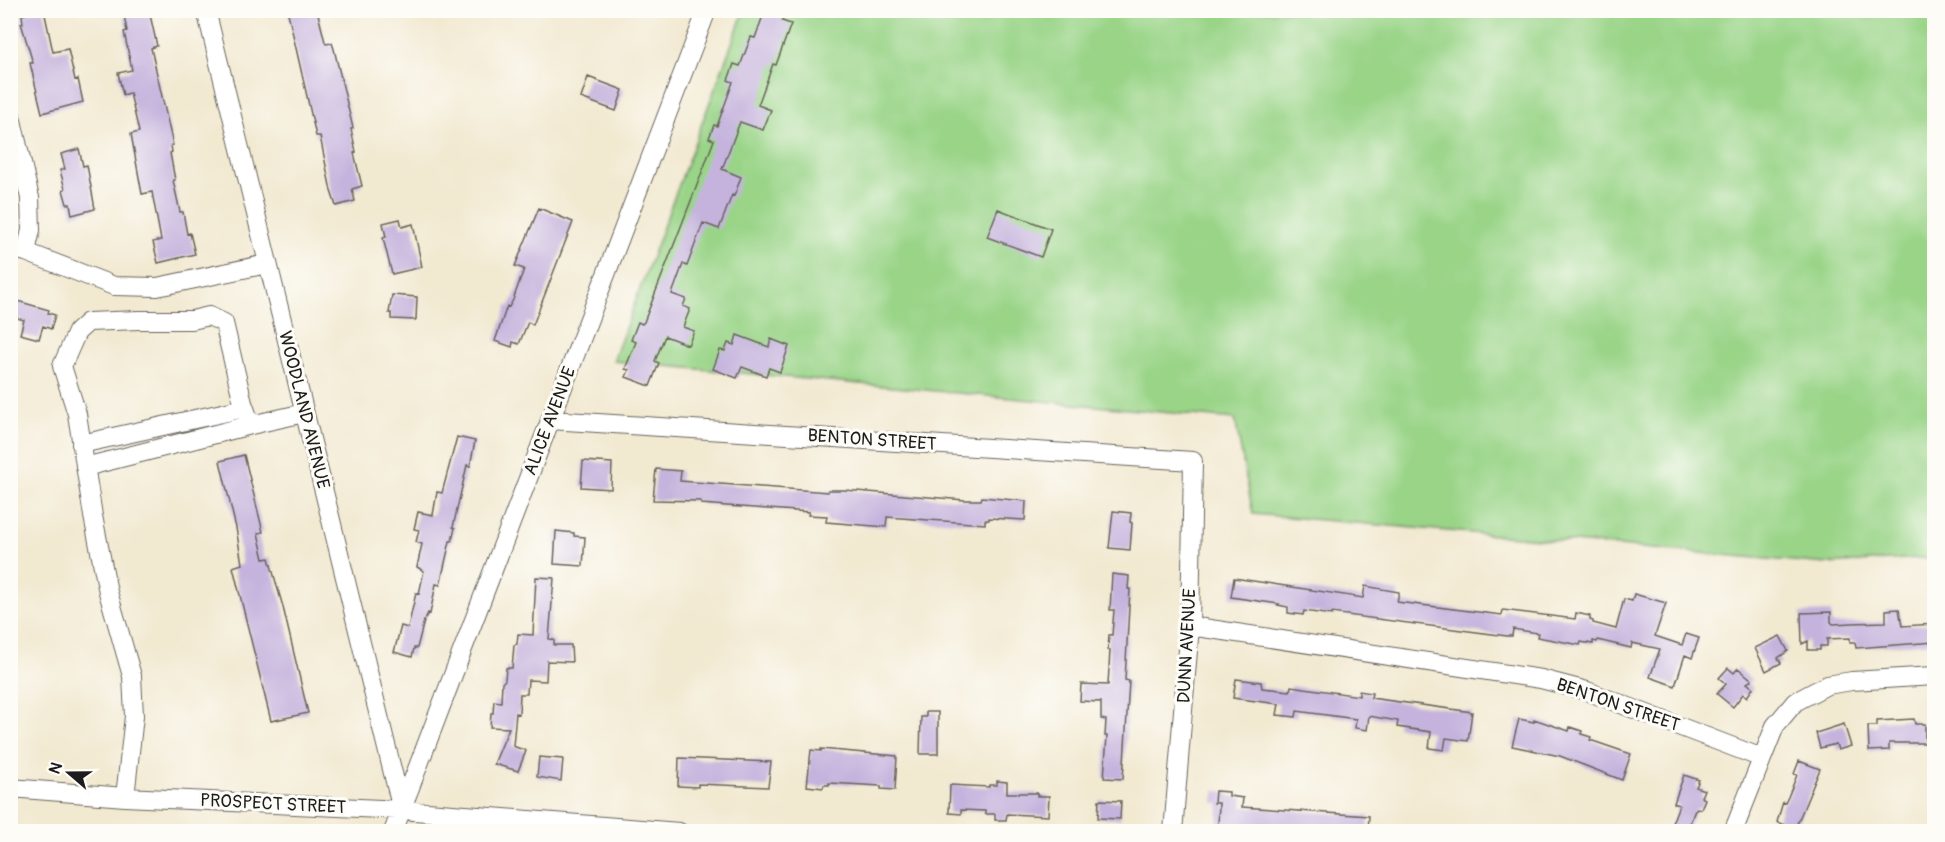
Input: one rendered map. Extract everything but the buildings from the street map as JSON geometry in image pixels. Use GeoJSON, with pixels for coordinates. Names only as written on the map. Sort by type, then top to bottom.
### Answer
{"type":"FeatureCollection","features":[{"type":"Feature","properties":{"kind":"street","name":"WOODLAND AVENUE"},"geometry":{"type":"LineString","coordinates":[[206,10],[402,810]]}},
{"type":"Feature","properties":{"kind":"street","name":"ALICE AVENUE"},"geometry":{"type":"LineString","coordinates":[[393,831],[707,10]]}},
{"type":"Feature","properties":{"kind":"street"},"geometry":{"type":"LineString","coordinates":[[10,112],[30,198],[31,230],[18,250],[114,286],[157,287],[267,264]]}},
{"type":"Feature","properties":{"kind":"street"},"geometry":{"type":"LineString","coordinates":[[124,797],[134,716],[132,676],[108,592],[76,414],[62,366],[77,332],[88,322],[192,320],[209,316],[225,323],[248,417]]}},
{"type":"Feature","properties":{"kind":"street"},"geometry":{"type":"LineString","coordinates":[[81,444],[248,417],[304,413]]}},
{"type":"Feature","properties":{"kind":"street"},"geometry":{"type":"LineString","coordinates":[[85,467],[248,417]]}},
{"type":"Feature","properties":{"kind":"street","name":"BENTON STREET"},"geometry":{"type":"LineString","coordinates":[[550,420],[1193,460]]}},
{"type":"Feature","properties":{"kind":"street","name":"DUNN AVENUE"},"geometry":{"type":"LineString","coordinates":[[1173,831],[1190,626],[1193,460]]}},
{"type":"Feature","properties":{"kind":"street","name":"BENTON STREET"},"geometry":{"type":"LineString","coordinates":[[1190,626],[1541,679],[1587,691],[1762,758]]}},
{"type":"Feature","properties":{"kind":"street"},"geometry":{"type":"LineString","coordinates":[[1733,831],[1775,726],[1796,702],[1827,685],[1852,681],[1935,676]]}},
{"type":"Feature","properties":{"kind":"street","name":"PROSPECT STREET"},"geometry":{"type":"LineString","coordinates":[[10,788],[124,797],[402,810],[680,831]]}},
{"type":"Feature","properties":{"kind":"green space"},"geometry":{"type":"Polygon","coordinates":[[[744,11],[1934,11],[1934,557],[1827,564],[1253,514],[1235,419],[613,361],[744,11]]]}}]}
